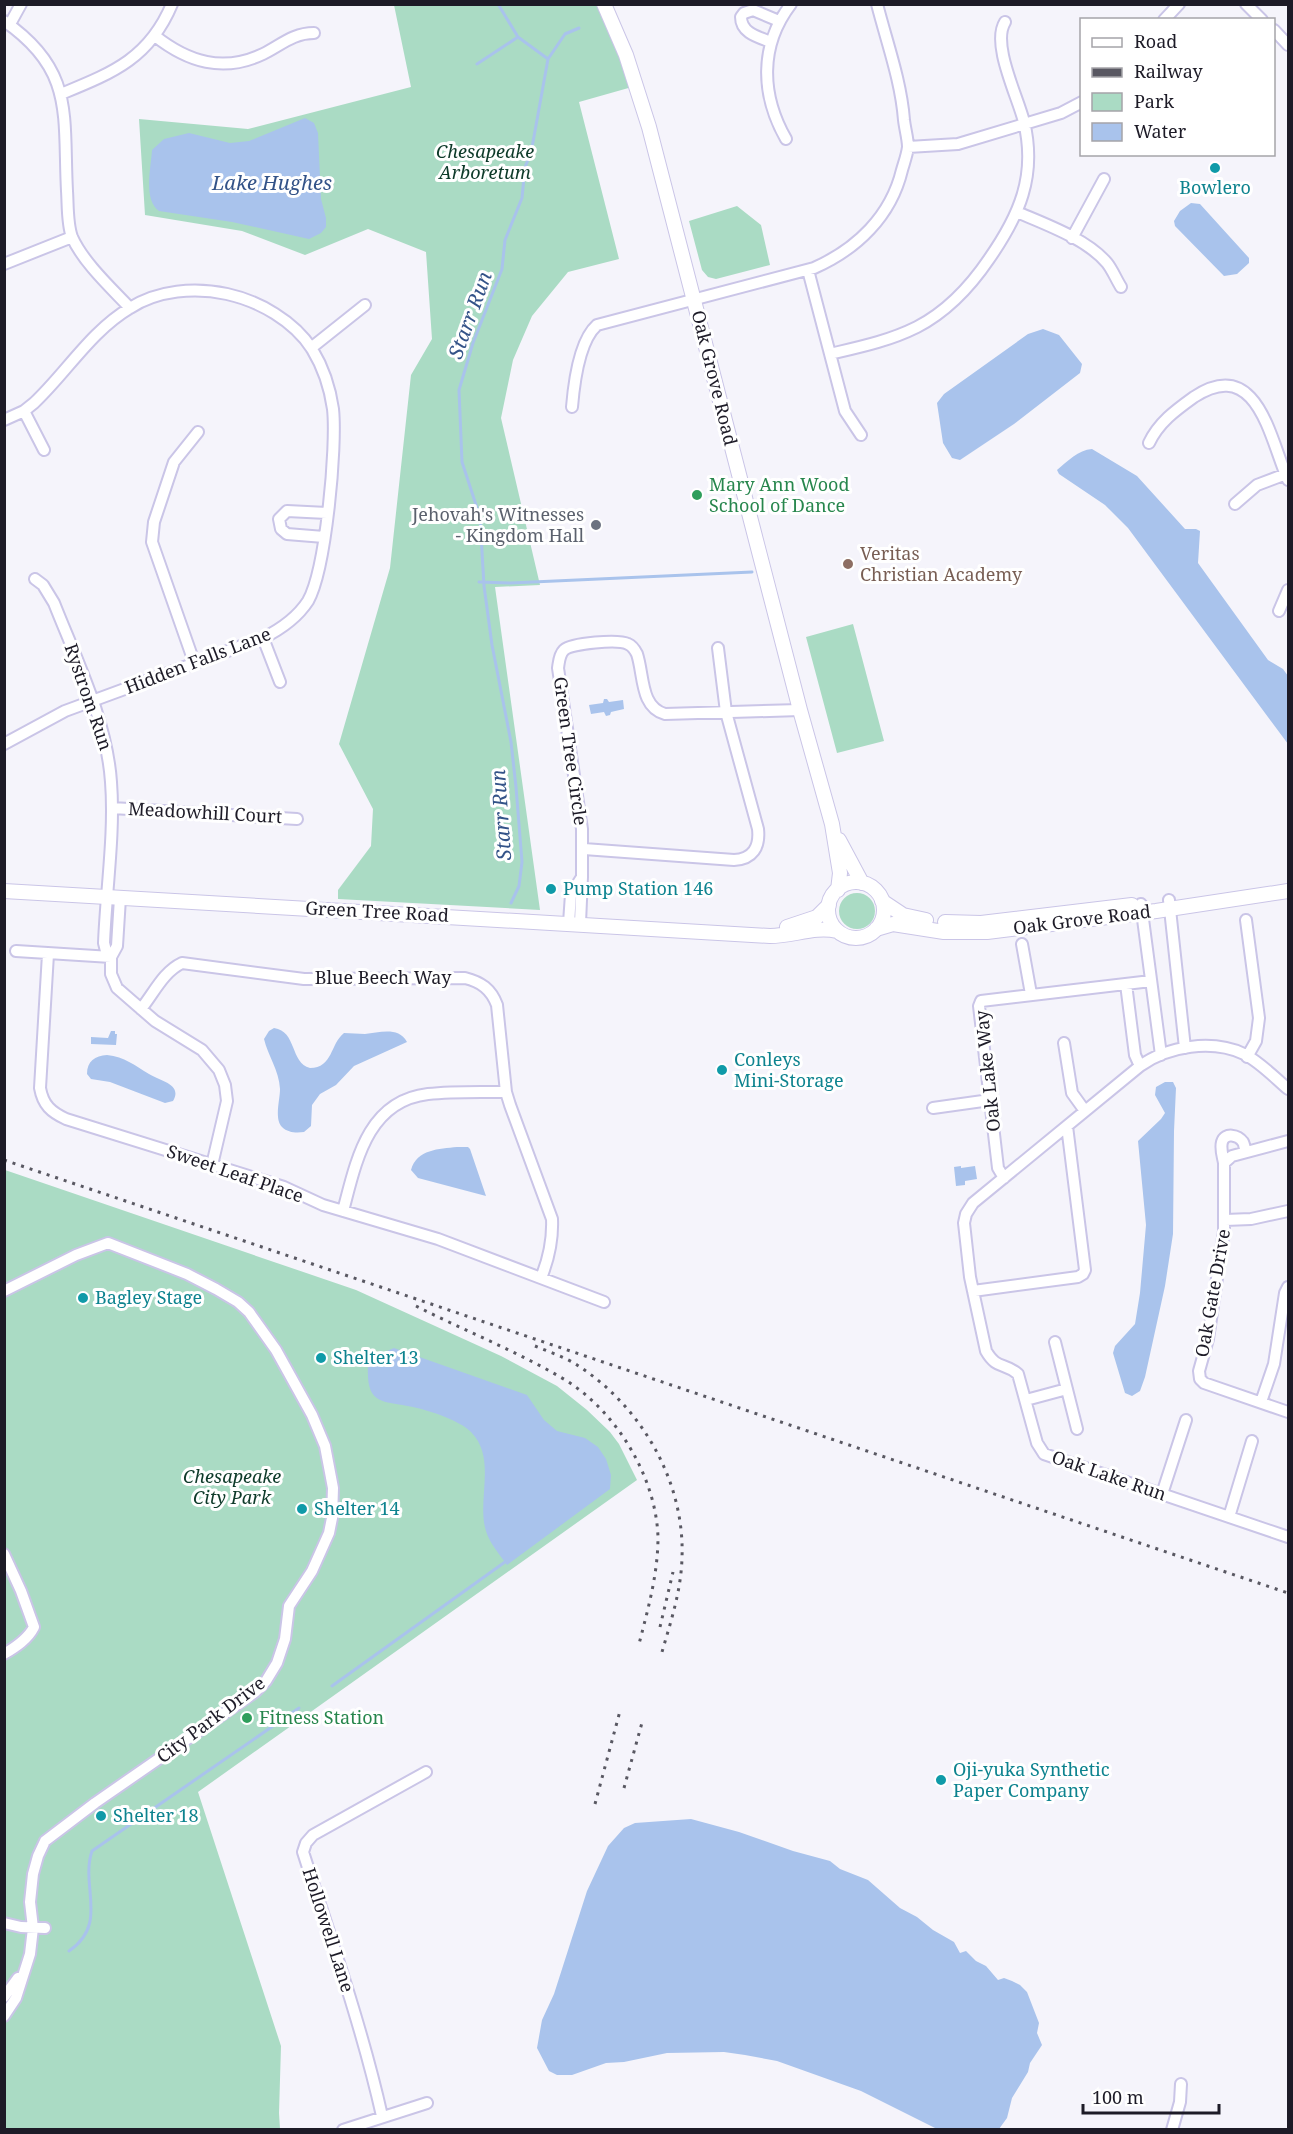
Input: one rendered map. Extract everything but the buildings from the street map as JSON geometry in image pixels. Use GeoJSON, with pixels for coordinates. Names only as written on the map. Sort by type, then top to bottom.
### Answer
{"type":"FeatureCollection","features":[{"type":"Feature","properties":{"kind":"street"},"geometry":{"type":"LineString","coordinates":[[21,4],[7,22],[40,52],[54,74],[61,94],[65,122],[67,201],[72,237],[87,259],[130,308]]}},
{"type":"Feature","properties":{"kind":"street"},"geometry":{"type":"LineString","coordinates":[[61,94],[117,70],[144,50],[155,36],[172,4]]}},
{"type":"Feature","properties":{"kind":"street","name":"Oak Grove Road"},"geometry":{"type":"LineString","coordinates":[[604,4],[640,94],[694,298],[800,710],[832,824],[840,873],[838,890]]}},
{"type":"Feature","properties":{"kind":"street"},"geometry":{"type":"LineString","coordinates":[[786,139],[776,122],[766,86],[766,66],[771,42],[779,21],[791,4]]}},
{"type":"Feature","properties":{"kind":"street"},"geometry":{"type":"LineString","coordinates":[[572,407],[576,373],[588,337],[594,328],[602,323],[808,270],[835,258],[855,244],[873,226],[897,188],[908,147],[903,102],[877,4]]}},
{"type":"Feature","properties":{"kind":"street"},"geometry":{"type":"LineString","coordinates":[[1166,18],[1179,4]]}},
{"type":"Feature","properties":{"kind":"street"},"geometry":{"type":"LineString","coordinates":[[1246,4],[1260,18]]}},
{"type":"Feature","properties":{"kind":"street"},"geometry":{"type":"LineString","coordinates":[[771,42],[746,30],[741,17],[744,13],[753,10],[779,21]]}},
{"type":"Feature","properties":{"kind":"street"},"geometry":{"type":"LineString","coordinates":[[830,354],[879,343],[930,320],[966,289],[1011,226],[1027,177],[1028,160],[1024,124],[1003,55],[1001,31],[1005,22]]}},
{"type":"Feature","properties":{"kind":"street"},"geometry":{"type":"LineString","coordinates":[[1275,31],[1288,45]]}},
{"type":"Feature","properties":{"kind":"street"},"geometry":{"type":"LineString","coordinates":[[155,36],[170,48],[188,57],[206,63],[226,64],[245,61],[263,54],[296,35],[314,33]]}},
{"type":"Feature","properties":{"kind":"street"},"geometry":{"type":"LineString","coordinates":[[908,147],[958,144],[1072,109],[1080,103]]}},
{"type":"Feature","properties":{"kind":"street"},"geometry":{"type":"LineString","coordinates":[[1072,238],[1104,179]]}},
{"type":"Feature","properties":{"kind":"street"},"geometry":{"type":"LineString","coordinates":[[1017,212],[1053,227],[1101,256],[1121,287]]}},
{"type":"Feature","properties":{"kind":"street"},"geometry":{"type":"LineString","coordinates":[[4,264],[72,237]]}},
{"type":"Feature","properties":{"kind":"street"},"geometry":{"type":"LineString","coordinates":[[808,270],[845,411],[861,435]]}},
{"type":"Feature","properties":{"kind":"street","name":"Hidden Falls Lane"},"geometry":{"type":"LineString","coordinates":[[4,420],[24,411],[48,390],[93,339],[130,308],[150,298],[194,290],[216,291],[258,304],[277,315],[294,329],[311,348],[327,382],[333,410],[333,443],[324,537],[315,584],[307,601],[295,616],[280,629],[263,638],[65,711],[4,744]]}},
{"type":"Feature","properties":{"kind":"street"},"geometry":{"type":"LineString","coordinates":[[311,348],[365,306]]}},
{"type":"Feature","properties":{"kind":"street"},"geometry":{"type":"LineString","coordinates":[[1149,443],[1159,426],[1167,418],[1205,390],[1228,386],[1239,389],[1255,400],[1263,414],[1287,477],[1257,485],[1235,504]]}},
{"type":"Feature","properties":{"kind":"street"},"geometry":{"type":"LineString","coordinates":[[24,411],[44,450]]}},
{"type":"Feature","properties":{"kind":"street"},"geometry":{"type":"LineString","coordinates":[[194,662],[152,542],[154,522],[174,462],[198,432]]}},
{"type":"Feature","properties":{"kind":"street"},"geometry":{"type":"LineString","coordinates":[[324,537],[287,534],[281,529],[279,519],[287,511],[327,513]]}},
{"type":"Feature","properties":{"kind":"street","name":"Rystrom Run"},"geometry":{"type":"LineString","coordinates":[[35,579],[50,593],[101,727],[107,754],[112,808],[113,897],[117,946],[111,957]]}},
{"type":"Feature","properties":{"kind":"street"},"geometry":{"type":"LineString","coordinates":[[1279,611],[1288,590]]}},
{"type":"Feature","properties":{"kind":"street"},"geometry":{"type":"LineString","coordinates":[[263,638],[280,682]]}},
{"type":"Feature","properties":{"kind":"street","name":"Green Tree Circle"},"geometry":{"type":"LineString","coordinates":[[575,923],[584,849],[558,668],[559,660],[565,649],[572,646],[615,641],[634,648],[648,701],[657,711],[685,714],[800,710]]}},
{"type":"Feature","properties":{"kind":"street","name":"Green Tree Circle"},"geometry":{"type":"LineString","coordinates":[[584,849],[734,860],[748,858],[754,852],[759,838],[758,829],[726,712],[718,648]]}},
{"type":"Feature","properties":{"kind":"street","name":"Meadowhill Court"},"geometry":{"type":"LineString","coordinates":[[112,808],[297,819]]}},
{"type":"Feature","properties":{"kind":"street","name":"Oak Grove Road"},"geometry":{"type":"LineString","coordinates":[[832,824],[862,883]]}},
{"type":"Feature","properties":{"kind":"street"},"geometry":{"type":"LineString","coordinates":[[862,883],[876,891],[882,901],[883,917],[876,929],[869,935],[855,938],[845,936],[837,931],[830,918],[829,905],[838,890],[850,884],[862,883]]}},
{"type":"Feature","properties":{"kind":"street","name":"Oak Grove Road"},"geometry":{"type":"LineString","coordinates":[[876,929],[893,924],[944,932],[987,932],[1288,884]]}},
{"type":"Feature","properties":{"kind":"street","name":"Green Tree Road"},"geometry":{"type":"LineString","coordinates":[[4,891],[782,936],[824,928],[837,931]]}},
{"type":"Feature","properties":{"kind":"street","name":"Oak Grove Road"},"geometry":{"type":"LineString","coordinates":[[1169,904],[1288,891]]}},
{"type":"Feature","properties":{"kind":"street","name":"Oak Grove Road"},"geometry":{"type":"LineString","coordinates":[[882,901],[903,915],[956,923],[981,923],[1142,908]]}},
{"type":"Feature","properties":{"kind":"street"},"geometry":{"type":"LineString","coordinates":[[1169,904],[1185,1048]]}},
{"type":"Feature","properties":{"kind":"street","name":"Green Tree Road"},"geometry":{"type":"LineString","coordinates":[[750,934],[811,920],[829,905]]}},
{"type":"Feature","properties":{"kind":"street"},"geometry":{"type":"LineString","coordinates":[[1142,908],[1161,1055]]}},
{"type":"Feature","properties":{"kind":"street"},"geometry":{"type":"LineString","coordinates":[[1246,920],[1259,1018],[1257,1041],[1247,1057],[1288,1089]]}},
{"type":"Feature","properties":{"kind":"street"},"geometry":{"type":"LineString","coordinates":[[1023,944],[1031,994]]}},
{"type":"Feature","properties":{"kind":"street"},"geometry":{"type":"LineString","coordinates":[[16,951],[111,957],[113,982],[154,1021],[202,1050],[219,1070],[225,1085],[226,1101],[212,1165]]}},
{"type":"Feature","properties":{"kind":"street","name":"Sweet Leaf Place"},"geometry":{"type":"LineString","coordinates":[[48,954],[40,1088],[47,1107],[66,1119],[284,1187],[323,1205],[438,1239],[604,1302]]}},
{"type":"Feature","properties":{"kind":"street","name":"Blue Beech Way"},"geometry":{"type":"LineString","coordinates":[[141,1010],[164,976],[182,963],[304,978],[465,978],[485,986],[493,994],[497,1005],[506,1092],[552,1219],[553,1238],[550,1255],[541,1278]]}},
{"type":"Feature","properties":{"kind":"street","name":"Oak Lake Way"},"geometry":{"type":"LineString","coordinates":[[1004,1178],[998,1168],[979,1003],[985,999],[1150,981]]}},
{"type":"Feature","properties":{"kind":"street"},"geometry":{"type":"LineString","coordinates":[[1126,984],[1134,1055],[1140,1066]]}},
{"type":"Feature","properties":{"kind":"street"},"geometry":{"type":"LineString","coordinates":[[1064,1043],[1072,1093],[1085,1111]]}},
{"type":"Feature","properties":{"kind":"street","name":"Oak Lake Run"},"geometry":{"type":"LineString","coordinates":[[1247,1057],[1214,1047],[1185,1048],[1161,1055],[1140,1066],[973,1203],[964,1218],[966,1249],[986,1351],[999,1366],[1006,1366],[1018,1374],[1037,1443],[1044,1454],[1288,1537]]}},
{"type":"Feature","properties":{"kind":"street"},"geometry":{"type":"LineString","coordinates":[[343,1211],[356,1161],[364,1142],[372,1127],[392,1108],[409,1099],[427,1094],[506,1092]]}},
{"type":"Feature","properties":{"kind":"street"},"geometry":{"type":"LineString","coordinates":[[933,1108],[990,1100]]}},
{"type":"Feature","properties":{"kind":"street"},"geometry":{"type":"LineString","coordinates":[[973,1292],[1078,1278],[1083,1274],[1085,1270],[1067,1126]]}},
{"type":"Feature","properties":{"kind":"street","name":"Oak Gate Drive"},"geometry":{"type":"LineString","coordinates":[[1246,1152],[1243,1143],[1230,1135],[1224,1138],[1222,1143],[1225,1220],[1208,1339],[1199,1376],[1204,1383],[1288,1412]]}},
{"type":"Feature","properties":{"kind":"street"},"geometry":{"type":"LineString","coordinates":[[1224,1163],[1232,1156],[1288,1141]]}},
{"type":"Feature","properties":{"kind":"street"},"geometry":{"type":"LineString","coordinates":[[1225,1220],[1251,1219],[1288,1211]]}},
{"type":"Feature","properties":{"kind":"street","name":"City Park Drive"},"geometry":{"type":"LineString","coordinates":[[4,1291],[76,1255],[108,1243],[187,1274],[238,1302],[249,1312],[276,1350],[312,1415],[329,1462],[333,1488],[330,1529],[321,1554],[289,1606],[282,1652],[273,1671],[255,1692],[45,1841],[33,1874],[30,1902],[33,1928],[30,1954],[16,1998],[4,2016]]}},
{"type":"Feature","properties":{"kind":"street"},"geometry":{"type":"LineString","coordinates":[[1262,1402],[1274,1364],[1288,1287]]}},
{"type":"Feature","properties":{"kind":"street"},"geometry":{"type":"LineString","coordinates":[[1055,1342],[1077,1429]]}},
{"type":"Feature","properties":{"kind":"street"},"geometry":{"type":"LineString","coordinates":[[1026,1400],[1067,1389]]}},
{"type":"Feature","properties":{"kind":"street"},"geometry":{"type":"LineString","coordinates":[[1162,1494],[1186,1420]]}},
{"type":"Feature","properties":{"kind":"street"},"geometry":{"type":"LineString","coordinates":[[1229,1517],[1252,1441]]}},
{"type":"Feature","properties":{"kind":"street"},"geometry":{"type":"LineString","coordinates":[[4,1554],[34,1627],[25,1640],[4,1654]]}},
{"type":"Feature","properties":{"kind":"street","name":"Hollowell Lane"},"geometry":{"type":"LineString","coordinates":[[382,2116],[375,2084],[341,1970],[303,1852],[306,1843],[313,1835],[426,1772]]}},
{"type":"Feature","properties":{"kind":"street"},"geometry":{"type":"LineString","coordinates":[[4,1923],[45,1928]]}},
{"type":"Feature","properties":{"kind":"street","name":"City Park Drive"},"geometry":{"type":"LineString","coordinates":[[4,1997],[26,1966]]}},
{"type":"Feature","properties":{"kind":"street"},"geometry":{"type":"LineString","coordinates":[[1172,2130],[1180,2102],[1181,2084]]}},
{"type":"Feature","properties":{"kind":"street"},"geometry":{"type":"LineString","coordinates":[[343,2130],[427,2103]]}},
{"type":"Feature","properties":{"kind":"green space","name":"Chesapeake Arboretum"},"geometry":{"type":"Polygon","coordinates":[[[394,5],[598,5],[632,87],[579,102],[619,259],[568,272],[532,316],[513,360],[501,418],[540,585],[495,587],[540,910],[338,899],[338,890],[371,846],[373,809],[339,744],[390,568],[411,375],[432,339],[426,252],[368,229],[305,255],[242,231],[145,215],[139,119],[248,129],[411,87],[394,5]]]}},
{"type":"Feature","properties":{"kind":"green space"},"geometry":{"type":"Polygon","coordinates":[[[737,206],[761,225],[770,265],[716,279],[708,277],[702,270],[689,221],[737,206]]]}},
{"type":"Feature","properties":{"kind":"green space"},"geometry":{"type":"Polygon","coordinates":[[[853,624],[884,741],[837,753],[806,637],[853,624]]]}},
{"type":"Feature","properties":{"kind":"green space"},"geometry":{"type":"Polygon","coordinates":[[[857,893],[870,898],[875,911],[870,924],[857,929],[844,924],[839,911],[844,898],[857,893]]]}},
{"type":"Feature","properties":{"kind":"green space","name":"Chesapeake City Park"},"geometry":{"type":"Polygon","coordinates":[[[5,1170],[356,1290],[501,1356],[557,1386],[587,1410],[619,1444],[637,1480],[198,1792],[281,2046],[280,2129],[5,2130],[5,1170]]]}},
{"type":"Feature","properties":{"kind":"water","name":"Lake Hughes"},"geometry":{"type":"Polygon","coordinates":[[[305,118],[314,123],[318,133],[321,199],[326,218],[326,227],[321,233],[309,239],[232,222],[159,211],[154,206],[149,192],[152,150],[164,139],[189,133],[230,143],[249,141],[305,118]]]}},
{"type":"Feature","properties":{"kind":"water"},"geometry":{"type":"Polygon","coordinates":[[[1191,203],[1200,204],[1249,258],[1249,263],[1237,274],[1224,276],[1175,226],[1174,221],[1180,211],[1191,203]]]}},
{"type":"Feature","properties":{"kind":"water"},"geometry":{"type":"Polygon","coordinates":[[[1043,329],[1059,335],[1082,364],[1080,373],[1014,424],[960,460],[952,458],[943,443],[937,403],[944,394],[1028,334],[1043,329]]]}},
{"type":"Feature","properties":{"kind":"water"},"geometry":{"type":"Polygon","coordinates":[[[1092,449],[1137,476],[1185,529],[1200,531],[1198,563],[1268,660],[1283,669],[1288,676],[1288,744],[1128,528],[1105,505],[1059,474],[1057,470],[1073,456],[1092,449]]]}},
{"type":"Feature","properties":{"kind":"water"},"geometry":{"type":"Polygon","coordinates":[[[604,699],[609,702],[623,700],[624,709],[611,712],[606,716],[604,712],[591,714],[589,705],[603,703],[604,699]]]}},
{"type":"Feature","properties":{"kind":"water"},"geometry":{"type":"Polygon","coordinates":[[[274,1028],[287,1035],[299,1060],[310,1068],[317,1067],[327,1060],[344,1033],[393,1032],[399,1034],[407,1042],[354,1066],[336,1085],[320,1094],[312,1105],[311,1126],[304,1132],[296,1132],[284,1129],[278,1119],[279,1082],[264,1039],[274,1028]]]}},
{"type":"Feature","properties":{"kind":"water"},"geometry":{"type":"Polygon","coordinates":[[[111,1031],[117,1034],[116,1045],[91,1044],[91,1037],[108,1038],[111,1031]]]}},
{"type":"Feature","properties":{"kind":"water"},"geometry":{"type":"Polygon","coordinates":[[[107,1055],[124,1060],[169,1084],[175,1091],[173,1101],[165,1103],[110,1082],[91,1079],[87,1074],[90,1063],[95,1058],[107,1055]]]}},
{"type":"Feature","properties":{"kind":"water"},"geometry":{"type":"Polygon","coordinates":[[[1165,1082],[1173,1082],[1176,1088],[1173,1234],[1165,1286],[1145,1377],[1140,1391],[1132,1396],[1125,1393],[1113,1353],[1115,1346],[1135,1324],[1146,1225],[1138,1141],[1165,1113],[1155,1095],[1156,1087],[1165,1082]]]}},
{"type":"Feature","properties":{"kind":"water"},"geometry":{"type":"Polygon","coordinates":[[[457,1147],[470,1149],[486,1196],[418,1178],[411,1170],[423,1154],[457,1147]]]}},
{"type":"Feature","properties":{"kind":"water"},"geometry":{"type":"Polygon","coordinates":[[[961,1166],[961,1168],[975,1166],[977,1179],[965,1181],[965,1185],[956,1186],[954,1167],[961,1166]]]}},
{"type":"Feature","properties":{"kind":"water"},"geometry":{"type":"Polygon","coordinates":[[[394,1348],[527,1395],[544,1420],[557,1431],[585,1438],[598,1447],[606,1459],[611,1475],[610,1489],[507,1565],[487,1534],[483,1509],[485,1468],[483,1455],[479,1443],[471,1432],[444,1416],[419,1408],[384,1402],[373,1394],[368,1378],[368,1365],[382,1353],[394,1348]]]}},
{"type":"Feature","properties":{"kind":"water"},"geometry":{"type":"Polygon","coordinates":[[[691,1819],[830,1861],[840,1869],[868,1880],[900,1908],[954,1942],[960,1953],[966,1951],[976,1961],[986,1966],[998,1980],[1004,1978],[1012,1981],[1027,1992],[1039,2023],[1037,2033],[1042,2045],[1012,2098],[1007,2118],[999,2129],[937,2129],[861,2091],[777,2061],[724,2052],[667,2053],[624,2062],[606,2063],[572,2075],[557,2075],[549,2071],[537,2048],[542,2020],[554,1994],[587,1891],[608,1846],[624,1828],[635,1823],[691,1819]]]}},
{"type":"Feature","properties":{"kind":"waterway","name":"Starr Run"},"geometry":{"type":"LineString","coordinates":[[498,4],[518,37],[548,59],[531,153],[525,167],[522,198],[505,240],[502,269],[473,343],[459,390],[462,462],[480,517],[484,586],[492,645],[511,742],[516,787],[522,862],[519,886],[511,903]]}},
{"type":"Feature","properties":{"kind":"waterway","name":"Starr Run"},"geometry":{"type":"LineString","coordinates":[[548,59],[565,34],[579,28]]}},
{"type":"Feature","properties":{"kind":"waterway"},"geometry":{"type":"LineString","coordinates":[[477,64],[518,37]]}},
{"type":"Feature","properties":{"kind":"waterway","name":"Starr Run"},"geometry":{"type":"LineString","coordinates":[[479,582],[511,583],[752,572]]}},
{"type":"Feature","properties":{"kind":"waterway"},"geometry":{"type":"LineString","coordinates":[[332,1686],[505,1562]]}},
{"type":"Feature","properties":{"kind":"waterway"},"geometry":{"type":"LineString","coordinates":[[69,1951],[81,1940],[88,1929],[91,1917],[89,1864],[92,1851],[299,1708]]}},
{"type":"Feature","properties":{"kind":"railway"},"geometry":{"type":"LineString","coordinates":[[4,1160],[1288,1593]]}},
{"type":"Feature","properties":{"kind":"railway"},"geometry":{"type":"LineString","coordinates":[[416,1306],[511,1351],[567,1381],[602,1410],[630,1448],[642,1470],[650,1492],[656,1514],[658,1537],[654,1578],[639,1644]]}},
{"type":"Feature","properties":{"kind":"railway"},"geometry":{"type":"LineString","coordinates":[[535,1346],[577,1365],[621,1402],[655,1448],[667,1474],[676,1501],[681,1529],[682,1558],[678,1594],[662,1652]]}},
{"type":"Feature","properties":{"kind":"railway"},"geometry":{"type":"LineString","coordinates":[[660,1627],[673,1572]]}},
{"type":"Feature","properties":{"kind":"railway"},"geometry":{"type":"LineString","coordinates":[[595,1804],[620,1711]]}},
{"type":"Feature","properties":{"kind":"railway"},"geometry":{"type":"LineString","coordinates":[[624,1788],[643,1719]]}},
{"type":"Feature","properties":{"kind":"place","name":"Bowlero"},"geometry":{"type":"Point","coordinates":[1215,168]}},
{"type":"Feature","properties":{"kind":"place","name":"Mary Ann Wood School of Dance"},"geometry":{"type":"Point","coordinates":[697,495]}},
{"type":"Feature","properties":{"kind":"place","name":"Jehovah's Witnesses - Kingdom Hall"},"geometry":{"type":"Point","coordinates":[596,525]}},
{"type":"Feature","properties":{"kind":"place","name":"Veritas Christian Academy"},"geometry":{"type":"Point","coordinates":[848,564]}},
{"type":"Feature","properties":{"kind":"place","name":"Pump Station 146"},"geometry":{"type":"Point","coordinates":[551,889]}},
{"type":"Feature","properties":{"kind":"place","name":"Conleys Mini-Storage"},"geometry":{"type":"Point","coordinates":[722,1070]}},
{"type":"Feature","properties":{"kind":"place","name":"Bagley Stage"},"geometry":{"type":"Point","coordinates":[83,1298]}},
{"type":"Feature","properties":{"kind":"place","name":"Shelter 13"},"geometry":{"type":"Point","coordinates":[321,1358]}},
{"type":"Feature","properties":{"kind":"place","name":"Shelter 14"},"geometry":{"type":"Point","coordinates":[302,1509]}},
{"type":"Feature","properties":{"kind":"place","name":"Fitness Station"},"geometry":{"type":"Point","coordinates":[247,1718]}},
{"type":"Feature","properties":{"kind":"place","name":"Oji-yuka Synthetic Paper Company"},"geometry":{"type":"Point","coordinates":[941,1780]}},
{"type":"Feature","properties":{"kind":"place","name":"Shelter 18"},"geometry":{"type":"Point","coordinates":[101,1816]}}]}
